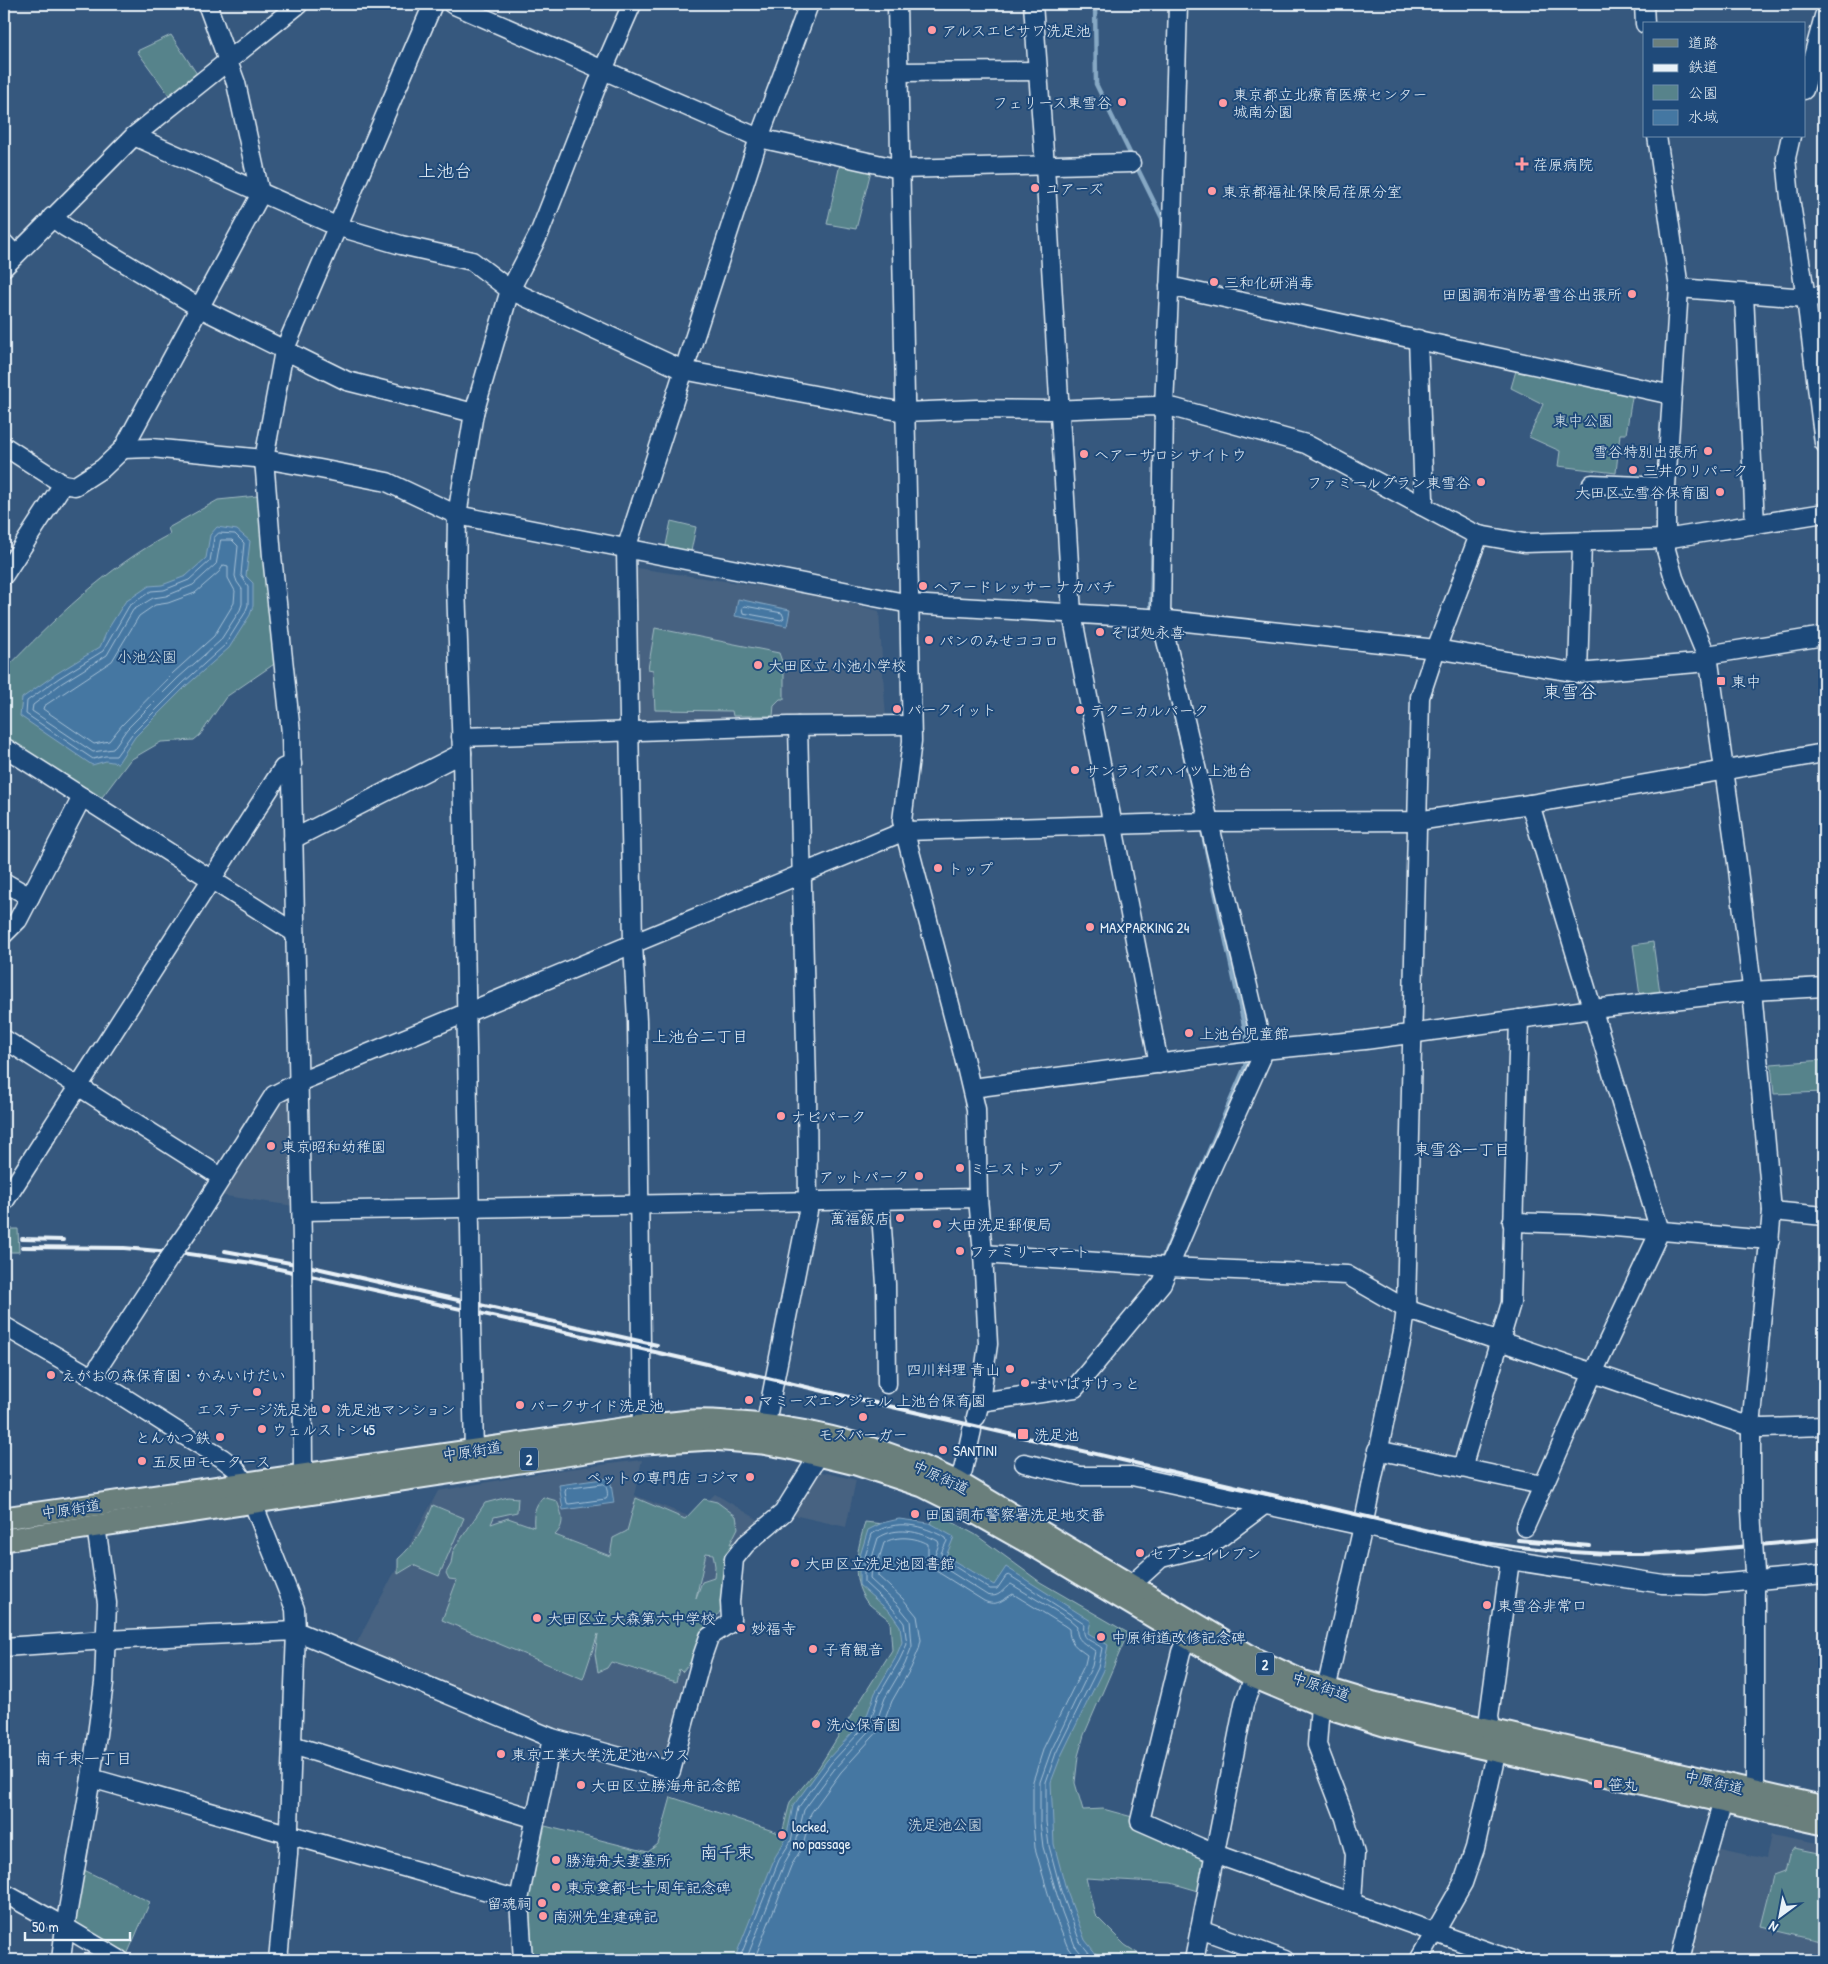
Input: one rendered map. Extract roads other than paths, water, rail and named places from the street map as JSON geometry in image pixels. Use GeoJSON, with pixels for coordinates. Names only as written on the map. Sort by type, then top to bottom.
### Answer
{"type":"FeatureCollection","features":[{"type":"Feature","properties":{"kind":"main road","name":"中原街道"},"geometry":{"type":"LineString","coordinates":[[4,1540],[96,1526],[249,1493],[303,1475],[642,1426],[692,1421],[764,1434],[819,1455],[889,1474],[923,1486],[952,1490],[1131,1585],[1322,1698],[1384,1725],[1494,1741],[1755,1800],[1824,1824]]}},
{"type":"Feature","properties":{"kind":"main road","name":"中原街道"},"geometry":{"type":"LineString","coordinates":[[4,1518],[249,1493],[281,1498],[550,1456],[654,1442],[764,1434],[819,1434],[876,1450],[926,1468],[952,1490],[1038,1548],[1254,1677],[1322,1698]]}},
{"type":"Feature","properties":{"kind":"main road","name":"中原街道"},"geometry":{"type":"LineString","coordinates":[[1494,1741],[1723,1801],[1755,1800],[1824,1807]]}},
{"type":"Feature","properties":{"kind":"street"},"geometry":{"type":"LineString","coordinates":[[4,446],[63,484],[75,486],[102,468],[123,449],[257,202],[260,192],[242,107],[228,60],[207,4]]}},
{"type":"Feature","properties":{"kind":"street"},"geometry":{"type":"LineString","coordinates":[[7,255],[52,217],[134,136],[299,4]]}},
{"type":"Feature","properties":{"kind":"street"},"geometry":{"type":"LineString","coordinates":[[281,1498],[298,1485],[303,1475],[302,1211],[297,1083],[291,733],[272,556],[264,459],[284,350],[433,4]]}},
{"type":"Feature","properties":{"kind":"street"},"geometry":{"type":"LineString","coordinates":[[452,4],[759,138],[900,169],[1131,163]]}},
{"type":"Feature","properties":{"kind":"street"},"geometry":{"type":"LineString","coordinates":[[474,1451],[456,515],[474,413],[510,290],[539,234],[603,70],[632,4]]}},
{"type":"Feature","properties":{"kind":"street"},"geometry":{"type":"LineString","coordinates":[[642,1426],[637,1021],[633,943],[626,549],[759,138],[809,4]]}},
{"type":"Feature","properties":{"kind":"street"},"geometry":{"type":"LineString","coordinates":[[897,4],[912,741],[902,817],[976,1109],[978,1198],[988,1344],[976,1416],[963,1470],[952,1490]]}},
{"type":"Feature","properties":{"kind":"street"},"geometry":{"type":"LineString","coordinates":[[1033,4],[1045,166],[1072,614],[1159,1064]]}},
{"type":"Feature","properties":{"kind":"street"},"geometry":{"type":"LineString","coordinates":[[976,1416],[1076,1388],[1160,1286],[1261,1059],[1263,1050],[1210,822],[1156,618],[1161,407],[1169,286],[1178,4]]}},
{"type":"Feature","properties":{"kind":"street"},"geometry":{"type":"LineString","coordinates":[[1644,4],[1645,22]]}},
{"type":"Feature","properties":{"kind":"street"},"geometry":{"type":"LineString","coordinates":[[1806,85],[1813,66],[1824,16]]}},
{"type":"Feature","properties":{"kind":"street"},"geometry":{"type":"LineString","coordinates":[[898,72],[1038,71]]}},
{"type":"Feature","properties":{"kind":"street"},"geometry":{"type":"LineString","coordinates":[[134,136],[336,226],[401,245],[472,261],[510,290],[683,370],[904,412],[977,408],[1059,410],[1174,408],[1306,444],[1479,535],[1524,543],[1665,539],[1755,526],[1824,513]]}},
{"type":"Feature","properties":{"kind":"street"},"geometry":{"type":"LineString","coordinates":[[1657,138],[1679,288],[1666,487],[1666,550],[1674,578],[1708,659],[1752,991],[1772,1211],[1751,1427],[1751,1511],[1756,1576],[1755,1800]]}},
{"type":"Feature","properties":{"kind":"street"},"geometry":{"type":"LineString","coordinates":[[1791,138],[1786,158],[1824,443]]}},
{"type":"Feature","properties":{"kind":"street"},"geometry":{"type":"LineString","coordinates":[[52,217],[65,227],[200,308],[347,380],[474,413]]}},
{"type":"Feature","properties":{"kind":"street"},"geometry":{"type":"LineString","coordinates":[[1169,286],[1672,395]]}},
{"type":"Feature","properties":{"kind":"street"},"geometry":{"type":"LineString","coordinates":[[1679,288],[1806,298],[1824,296]]}},
{"type":"Feature","properties":{"kind":"street"},"geometry":{"type":"LineString","coordinates":[[1744,294],[1755,526]]}},
{"type":"Feature","properties":{"kind":"street"},"geometry":{"type":"LineString","coordinates":[[1418,340],[1424,498],[1422,506]]}},
{"type":"Feature","properties":{"kind":"street"},"geometry":{"type":"LineString","coordinates":[[123,449],[150,448],[264,459],[387,482],[456,515],[910,604],[1156,618],[1436,649],[1578,672],[1708,659],[1824,636]]}},
{"type":"Feature","properties":{"kind":"street"},"geometry":{"type":"LineString","coordinates":[[4,575],[63,484]]}},
{"type":"Feature","properties":{"kind":"street"},"geometry":{"type":"LineString","coordinates":[[1592,484],[1666,487]]}},
{"type":"Feature","properties":{"kind":"street"},"geometry":{"type":"LineString","coordinates":[[1352,1902],[1355,1854],[1345,1818],[1317,1745],[1322,1698],[1363,1526],[1377,1450],[1403,1332],[1406,1309],[1420,697],[1479,535]]}},
{"type":"Feature","properties":{"kind":"street"},"geometry":{"type":"LineString","coordinates":[[1578,672],[1582,542]]}},
{"type":"Feature","properties":{"kind":"street"},"geometry":{"type":"LineString","coordinates":[[293,839],[461,745],[629,732],[798,726],[911,725]]}},
{"type":"Feature","properties":{"kind":"street"},"geometry":{"type":"LineString","coordinates":[[764,1434],[808,1211],[798,726]]}},
{"type":"Feature","properties":{"kind":"street"},"geometry":{"type":"LineString","coordinates":[[4,749],[295,933]]}},
{"type":"Feature","properties":{"kind":"street"},"geometry":{"type":"LineString","coordinates":[[92,1377],[192,1225],[274,1095],[297,1083],[905,831],[1210,822],[1416,821],[1724,772],[1824,753]]}},
{"type":"Feature","properties":{"kind":"street"},"geometry":{"type":"LineString","coordinates":[[4,1202],[283,768],[292,764]]}},
{"type":"Feature","properties":{"kind":"street"},"geometry":{"type":"LineString","coordinates":[[4,934],[18,920],[82,797]]}},
{"type":"Feature","properties":{"kind":"street"},"geometry":{"type":"LineString","coordinates":[[1525,1527],[1593,1373],[1660,1231],[1530,804]]}},
{"type":"Feature","properties":{"kind":"street"},"geometry":{"type":"LineString","coordinates":[[4,882],[30,897]]}},
{"type":"Feature","properties":{"kind":"street"},"geometry":{"type":"LineString","coordinates":[[972,1088],[1263,1050],[1365,1040],[1592,1009],[1752,991],[1824,987]]}},
{"type":"Feature","properties":{"kind":"street"},"geometry":{"type":"LineString","coordinates":[[1462,1468],[1511,1302],[1519,1019]]}},
{"type":"Feature","properties":{"kind":"street"},"geometry":{"type":"LineString","coordinates":[[4,1039],[221,1177]]}},
{"type":"Feature","properties":{"kind":"street"},"geometry":{"type":"LineString","coordinates":[[302,1211],[978,1198]]}},
{"type":"Feature","properties":{"kind":"street"},"geometry":{"type":"LineString","coordinates":[[880,1200],[886,1284],[887,1384]]}},
{"type":"Feature","properties":{"kind":"street"},"geometry":{"type":"LineString","coordinates":[[1772,1211],[1824,1216]]}},
{"type":"Feature","properties":{"kind":"street"},"geometry":{"type":"LineString","coordinates":[[1512,1222],[1579,1224],[1770,1240]]}},
{"type":"Feature","properties":{"kind":"street"},"geometry":{"type":"LineString","coordinates":[[983,1254],[1347,1275],[1406,1309],[1751,1427],[1824,1426]]}},
{"type":"Feature","properties":{"kind":"street"},"geometry":{"type":"LineString","coordinates":[[4,1326],[92,1377],[180,1434],[228,1462],[249,1493],[295,1609],[296,1631],[288,1834],[278,1960]]}},
{"type":"Feature","properties":{"kind":"street"},"geometry":{"type":"LineString","coordinates":[[1377,1450],[1542,1485]]}},
{"type":"Feature","properties":{"kind":"street"},"geometry":{"type":"LineString","coordinates":[[4,1647],[296,1631],[552,1738],[670,1771],[700,1665],[710,1637],[730,1623],[734,1559],[746,1544],[783,1513],[819,1455]]}},
{"type":"Feature","properties":{"kind":"street"},"geometry":{"type":"LineString","coordinates":[[1024,1463],[1080,1476],[1132,1476],[1510,1560],[1662,1584],[1704,1585],[1756,1576],[1824,1574]]}},
{"type":"Feature","properties":{"kind":"street"},"geometry":{"type":"LineString","coordinates":[[1131,1585],[1161,1558],[1209,1546],[1264,1505]]}},
{"type":"Feature","properties":{"kind":"street"},"geometry":{"type":"LineString","coordinates":[[61,1960],[91,1778],[104,1683],[107,1603],[96,1526]]}},
{"type":"Feature","properties":{"kind":"street"},"geometry":{"type":"LineString","coordinates":[[1419,1960],[1463,1883],[1475,1848],[1494,1741],[1490,1717],[1510,1560]]}},
{"type":"Feature","properties":{"kind":"street"},"geometry":{"type":"LineString","coordinates":[[1187,1637],[1140,1821],[1216,1854],[1512,1960]]}},
{"type":"Feature","properties":{"kind":"street"},"geometry":{"type":"LineString","coordinates":[[1194,1960],[1244,1704],[1254,1677]]}},
{"type":"Feature","properties":{"kind":"street"},"geometry":{"type":"LineString","coordinates":[[523,1960],[519,1900],[552,1738]]}},
{"type":"Feature","properties":{"kind":"street"},"geometry":{"type":"LineString","coordinates":[[292,1745],[536,1819]]}},
{"type":"Feature","properties":{"kind":"street"},"geometry":{"type":"LineString","coordinates":[[91,1778],[519,1900]]}},
{"type":"Feature","properties":{"kind":"street"},"geometry":{"type":"LineString","coordinates":[[1682,1960],[1681,1956],[1696,1894],[1723,1801]]}},
{"type":"Feature","properties":{"kind":"street"},"geometry":{"type":"LineString","coordinates":[[4,1893],[120,1960]]}},
{"type":"Feature","properties":{"kind":"street"},"geometry":{"type":"LineString","coordinates":[[1200,1929],[1285,1960]]}},
{"type":"Feature","properties":{"kind":"water"},"geometry":{"type":"Polygon","coordinates":[[[217,527],[237,530],[250,541],[246,576],[253,583],[253,606],[250,615],[229,648],[186,686],[135,737],[118,763],[106,761],[92,765],[20,716],[22,698],[100,647],[108,629],[125,602],[149,586],[162,585],[186,576],[206,558],[210,535],[217,527]]]}},
{"type":"Feature","properties":{"kind":"water"},"geometry":{"type":"Polygon","coordinates":[[[738,599],[790,610],[787,626],[735,616],[738,599]]]}},
{"type":"Feature","properties":{"kind":"water"},"geometry":{"type":"Polygon","coordinates":[[[610,1478],[614,1503],[563,1510],[559,1485],[610,1478]]]}},
{"type":"Feature","properties":{"kind":"water","name":"洗足池公園"},"geometry":{"type":"Polygon","coordinates":[[[899,1519],[929,1523],[954,1537],[946,1556],[994,1585],[1006,1567],[1091,1621],[1088,1633],[1108,1645],[1103,1670],[1061,1756],[1051,1782],[1054,1844],[1066,1889],[1085,1940],[1101,1960],[734,1960],[775,1857],[786,1839],[793,1806],[827,1760],[866,1718],[875,1693],[895,1659],[902,1642],[900,1626],[890,1612],[859,1585],[859,1559],[868,1530],[882,1523],[899,1519]]]}},
{"type":"Feature","properties":{"kind":"waterway"},"geometry":{"type":"LineString","coordinates":[[1095,4],[1096,84],[1162,218],[1164,229]]}},
{"type":"Feature","properties":{"kind":"waterway"},"geometry":{"type":"LineString","coordinates":[[1151,614],[1153,539]]}},
{"type":"Feature","properties":{"kind":"waterway"},"geometry":{"type":"LineString","coordinates":[[1169,689],[1199,818]]}},
{"type":"Feature","properties":{"kind":"waterway"},"geometry":{"type":"LineString","coordinates":[[1201,826],[1249,1048]]}},
{"type":"Feature","properties":{"kind":"waterway"},"geometry":{"type":"LineString","coordinates":[[1161,1262],[1245,1067],[1247,1055]]}},
{"type":"Feature","properties":{"kind":"railway"},"geometry":{"type":"LineString","coordinates":[[22,1239],[63,1240]]}},
{"type":"Feature","properties":{"kind":"railway"},"geometry":{"type":"LineString","coordinates":[[22,1247],[124,1248],[182,1253],[252,1263],[642,1349],[1474,1540],[1570,1552],[1643,1554],[1711,1550],[1824,1539]]}},
{"type":"Feature","properties":{"kind":"railway"},"geometry":{"type":"LineString","coordinates":[[225,1251],[312,1267],[657,1345]]}},
{"type":"Feature","properties":{"kind":"railway"},"geometry":{"type":"LineString","coordinates":[[1518,1540],[1590,1546]]}},
{"type":"Feature","properties":{"kind":"place","name":"アルスエビサワ洗足池"},"geometry":{"type":"Point","coordinates":[932,30]}},
{"type":"Feature","properties":{"kind":"place","name":"フェリース東雪谷"},"geometry":{"type":"Point","coordinates":[1122,102]}},
{"type":"Feature","properties":{"kind":"place","name":"東京都立北療育医療センター 城南分園"},"geometry":{"type":"Point","coordinates":[1223,103]}},
{"type":"Feature","properties":{"kind":"place","name":"荏原病院"},"geometry":{"type":"Point","coordinates":[1522,164]}},
{"type":"Feature","properties":{"kind":"place","name":"ユアーズ"},"geometry":{"type":"Point","coordinates":[1035,188]}},
{"type":"Feature","properties":{"kind":"place","name":"東京都福祉保険局荏原分室"},"geometry":{"type":"Point","coordinates":[1212,191]}},
{"type":"Feature","properties":{"kind":"place","name":"三和化研消毒"},"geometry":{"type":"Point","coordinates":[1214,282]}},
{"type":"Feature","properties":{"kind":"place","name":"田園調布消防署雪谷出張所"},"geometry":{"type":"Point","coordinates":[1632,294]}},
{"type":"Feature","properties":{"kind":"place","name":"雪谷特別出張所"},"geometry":{"type":"Point","coordinates":[1708,451]}},
{"type":"Feature","properties":{"kind":"place","name":"ヘアーサロン サイトウ"},"geometry":{"type":"Point","coordinates":[1084,454]}},
{"type":"Feature","properties":{"kind":"place","name":"三井のリパーク"},"geometry":{"type":"Point","coordinates":[1633,470]}},
{"type":"Feature","properties":{"kind":"place","name":"ファミールグラン東雪谷"},"geometry":{"type":"Point","coordinates":[1481,482]}},
{"type":"Feature","properties":{"kind":"place","name":"大田区立雪谷保育園"},"geometry":{"type":"Point","coordinates":[1720,492]}},
{"type":"Feature","properties":{"kind":"place","name":"ヘアードレッサー ナカバチ"},"geometry":{"type":"Point","coordinates":[923,586]}},
{"type":"Feature","properties":{"kind":"place","name":"そば処永喜"},"geometry":{"type":"Point","coordinates":[1100,632]}},
{"type":"Feature","properties":{"kind":"place","name":"パンのみせココロ"},"geometry":{"type":"Point","coordinates":[929,640]}},
{"type":"Feature","properties":{"kind":"place","name":"大田区立 小池小学校"},"geometry":{"type":"Point","coordinates":[758,665]}},
{"type":"Feature","properties":{"kind":"place","name":"東中"},"geometry":{"type":"Point","coordinates":[1721,681]}},
{"type":"Feature","properties":{"kind":"place","name":"パークイット"},"geometry":{"type":"Point","coordinates":[897,709]}},
{"type":"Feature","properties":{"kind":"place","name":"テクニカルパーク"},"geometry":{"type":"Point","coordinates":[1080,710]}},
{"type":"Feature","properties":{"kind":"place","name":"サンライズハイツ 上池台"},"geometry":{"type":"Point","coordinates":[1075,770]}},
{"type":"Feature","properties":{"kind":"place","name":"トップ"},"geometry":{"type":"Point","coordinates":[938,868]}},
{"type":"Feature","properties":{"kind":"place","name":"MAXPARKING 24"},"geometry":{"type":"Point","coordinates":[1090,927]}},
{"type":"Feature","properties":{"kind":"place","name":"上池台児童館"},"geometry":{"type":"Point","coordinates":[1189,1033]}},
{"type":"Feature","properties":{"kind":"place","name":"ナビパーク"},"geometry":{"type":"Point","coordinates":[781,1116]}},
{"type":"Feature","properties":{"kind":"place","name":"東京昭和幼稚園"},"geometry":{"type":"Point","coordinates":[271,1146]}},
{"type":"Feature","properties":{"kind":"place","name":"ミニストップ"},"geometry":{"type":"Point","coordinates":[960,1168]}},
{"type":"Feature","properties":{"kind":"place","name":"アットパーク"},"geometry":{"type":"Point","coordinates":[919,1176]}},
{"type":"Feature","properties":{"kind":"place","name":"萬福飯店"},"geometry":{"type":"Point","coordinates":[900,1218]}},
{"type":"Feature","properties":{"kind":"place","name":"大田洗足郵便局"},"geometry":{"type":"Point","coordinates":[937,1224]}},
{"type":"Feature","properties":{"kind":"place","name":"ファミリーマート"},"geometry":{"type":"Point","coordinates":[960,1251]}},
{"type":"Feature","properties":{"kind":"place","name":"四川料理 青山"},"geometry":{"type":"Point","coordinates":[1010,1369]}},
{"type":"Feature","properties":{"kind":"place","name":"えがおの森保育園・かみいけだい"},"geometry":{"type":"Point","coordinates":[51,1375]}},
{"type":"Feature","properties":{"kind":"place","name":"まいばすけっと"},"geometry":{"type":"Point","coordinates":[1025,1383]}},
{"type":"Feature","properties":{"kind":"place","name":"エステージ洗足池"},"geometry":{"type":"Point","coordinates":[257,1392]}},
{"type":"Feature","properties":{"kind":"place","name":"マミーズエンジェル 上池台保育園"},"geometry":{"type":"Point","coordinates":[749,1400]}},
{"type":"Feature","properties":{"kind":"place","name":"パークサイド洗足池"},"geometry":{"type":"Point","coordinates":[520,1405]}},
{"type":"Feature","properties":{"kind":"place","name":"洗足池マンション"},"geometry":{"type":"Point","coordinates":[326,1409]}},
{"type":"Feature","properties":{"kind":"place","name":"モスバーガー"},"geometry":{"type":"Point","coordinates":[863,1417]}},
{"type":"Feature","properties":{"kind":"place","name":"ウェルストン45"},"geometry":{"type":"Point","coordinates":[262,1429]}},
{"type":"Feature","properties":{"kind":"place","name":"洗足池"},"geometry":{"type":"Point","coordinates":[1023,1434]}},
{"type":"Feature","properties":{"kind":"place","name":"とんかつ鉄"},"geometry":{"type":"Point","coordinates":[220,1437]}},
{"type":"Feature","properties":{"kind":"place","name":"SANTINI"},"geometry":{"type":"Point","coordinates":[943,1450]}},
{"type":"Feature","properties":{"kind":"place","name":"五反田モータース"},"geometry":{"type":"Point","coordinates":[142,1461]}},
{"type":"Feature","properties":{"kind":"place","name":"ペットの専門店 コジマ"},"geometry":{"type":"Point","coordinates":[750,1477]}},
{"type":"Feature","properties":{"kind":"place","name":"田園調布警察署洗足地交番"},"geometry":{"type":"Point","coordinates":[915,1514]}},
{"type":"Feature","properties":{"kind":"place","name":"セブン-イレブン"},"geometry":{"type":"Point","coordinates":[1140,1553]}},
{"type":"Feature","properties":{"kind":"place","name":"大田区立洗足池図書館"},"geometry":{"type":"Point","coordinates":[795,1563]}},
{"type":"Feature","properties":{"kind":"place","name":"東雪谷非常口"},"geometry":{"type":"Point","coordinates":[1487,1605]}},
{"type":"Feature","properties":{"kind":"place","name":"大田区立 大森第六中学校"},"geometry":{"type":"Point","coordinates":[537,1618]}},
{"type":"Feature","properties":{"kind":"place","name":"妙福寺"},"geometry":{"type":"Point","coordinates":[741,1628]}},
{"type":"Feature","properties":{"kind":"place","name":"中原街道改修記念碑"},"geometry":{"type":"Point","coordinates":[1101,1637]}},
{"type":"Feature","properties":{"kind":"place","name":"子育観音"},"geometry":{"type":"Point","coordinates":[813,1649]}},
{"type":"Feature","properties":{"kind":"place","name":"洗心保育園"},"geometry":{"type":"Point","coordinates":[816,1724]}},
{"type":"Feature","properties":{"kind":"place","name":"東京工業大学洗足池ハウス"},"geometry":{"type":"Point","coordinates":[501,1754]}},
{"type":"Feature","properties":{"kind":"place","name":"笹丸"},"geometry":{"type":"Point","coordinates":[1598,1784]}},
{"type":"Feature","properties":{"kind":"place","name":"大田区立勝海舟記念館"},"geometry":{"type":"Point","coordinates":[581,1785]}},
{"type":"Feature","properties":{"kind":"place","name":"locked, no passage"},"geometry":{"type":"Point","coordinates":[782,1835]}},
{"type":"Feature","properties":{"kind":"place","name":"勝海舟夫妻墓所"},"geometry":{"type":"Point","coordinates":[556,1860]}},
{"type":"Feature","properties":{"kind":"place","name":"東京奠都七十周年記念碑"},"geometry":{"type":"Point","coordinates":[556,1887]}},
{"type":"Feature","properties":{"kind":"place","name":"留魂祠"},"geometry":{"type":"Point","coordinates":[542,1903]}},
{"type":"Feature","properties":{"kind":"place","name":"南洲先生建碑記"},"geometry":{"type":"Point","coordinates":[543,1916]}},
{"type":"Feature","properties":{"kind":"district","name":"上池台"},"geometry":{"type":"Point","coordinates":[445,170]}},
{"type":"Feature","properties":{"kind":"district","name":"東雪谷"},"geometry":{"type":"Point","coordinates":[1570,691]}},
{"type":"Feature","properties":{"kind":"district","name":"上池台二丁目"},"geometry":{"type":"Point","coordinates":[700,1036]}},
{"type":"Feature","properties":{"kind":"district","name":"東雪谷一丁目"},"geometry":{"type":"Point","coordinates":[1462,1149]}},
{"type":"Feature","properties":{"kind":"district","name":"南千束一丁目"},"geometry":{"type":"Point","coordinates":[84,1758]}},
{"type":"Feature","properties":{"kind":"district","name":"南千束"},"geometry":{"type":"Point","coordinates":[727,1852]}},
{"type":"Feature","properties":{"kind":"park label","name":"東中公園"},"geometry":{"type":"Point","coordinates":[1583,420]}},
{"type":"Feature","properties":{"kind":"park label","name":"小池公園"},"geometry":{"type":"Point","coordinates":[147,656]}}]}
